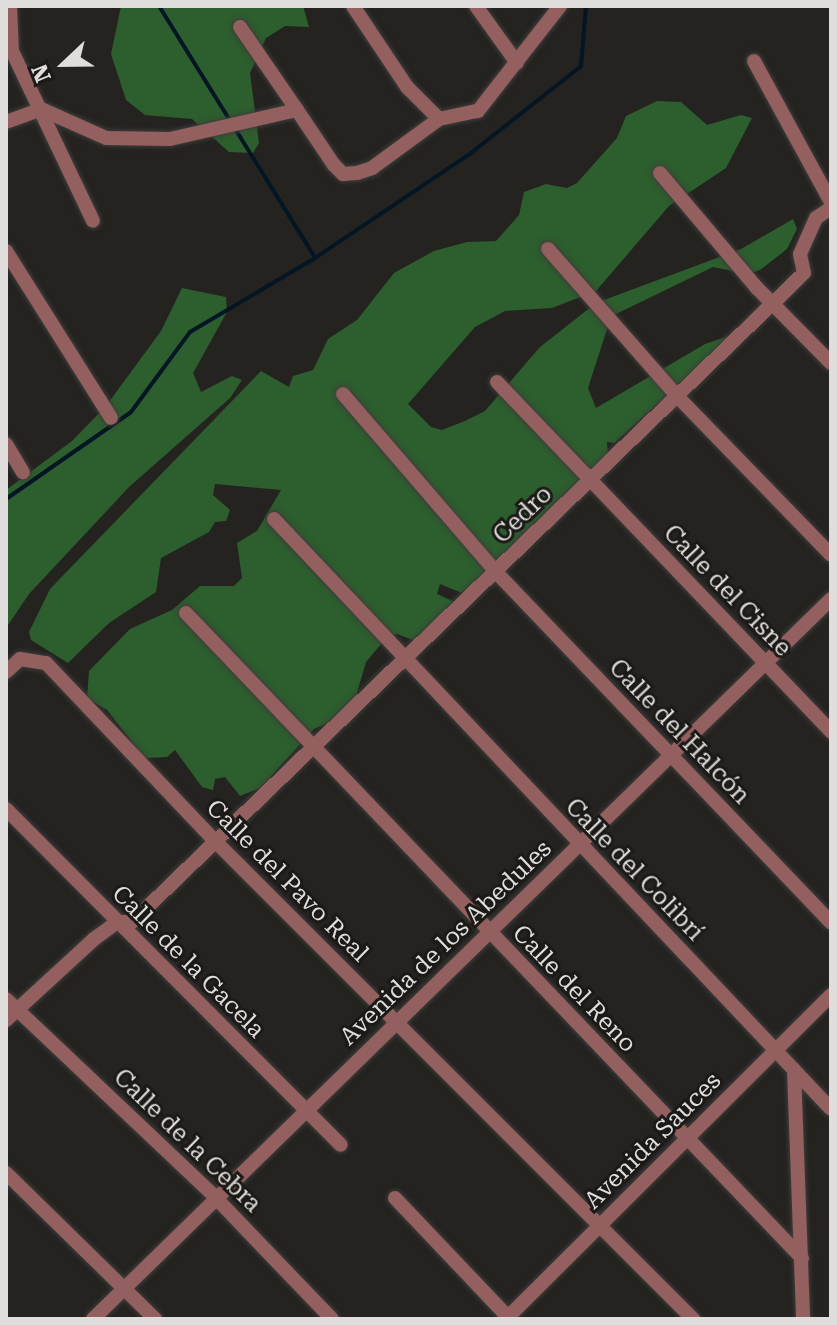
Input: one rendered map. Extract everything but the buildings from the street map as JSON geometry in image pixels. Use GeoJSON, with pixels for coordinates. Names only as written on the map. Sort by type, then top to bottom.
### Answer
{"type":"FeatureCollection","features":[{"type":"Feature","properties":{"kind":"street"},"geometry":{"type":"LineString","coordinates":[[10,6],[12,51],[93,221]]}},
{"type":"Feature","properties":{"kind":"street"},"geometry":{"type":"LineString","coordinates":[[353,6],[407,87],[439,119]]}},
{"type":"Feature","properties":{"kind":"street"},"geometry":{"type":"LineString","coordinates":[[476,6],[517,63]]}},
{"type":"Feature","properties":{"kind":"street"},"geometry":{"type":"LineString","coordinates":[[240,27],[343,174],[372,168],[439,119],[478,111],[560,6]]}},
{"type":"Feature","properties":{"kind":"street"},"geometry":{"type":"LineString","coordinates":[[754,61],[831,205]]}},
{"type":"Feature","properties":{"kind":"street"},"geometry":{"type":"LineString","coordinates":[[6,122],[41,109],[106,138],[170,139],[297,110]]}},
{"type":"Feature","properties":{"kind":"street"},"geometry":{"type":"LineString","coordinates":[[660,173],[831,363]]}},
{"type":"Feature","properties":{"kind":"street","name":"Cedro"},"geometry":{"type":"LineString","coordinates":[[9,1009],[117,922],[132,922],[315,750],[774,303],[804,273],[800,254],[816,218],[831,205]]}},
{"type":"Feature","properties":{"kind":"street"},"geometry":{"type":"LineString","coordinates":[[548,249],[677,396],[831,555]]}},
{"type":"Feature","properties":{"kind":"street"},"geometry":{"type":"LineString","coordinates":[[6,251],[111,418]]}},
{"type":"Feature","properties":{"kind":"street","name":"Calle del Cisne"},"geometry":{"type":"LineString","coordinates":[[497,382],[831,732]]}},
{"type":"Feature","properties":{"kind":"street","name":"Calle del Halcón"},"geometry":{"type":"LineString","coordinates":[[343,394],[496,572],[831,923]]}},
{"type":"Feature","properties":{"kind":"street"},"geometry":{"type":"LineString","coordinates":[[6,444],[23,472]]}},
{"type":"Feature","properties":{"kind":"street","name":"Calle del Colibrí"},"geometry":{"type":"LineString","coordinates":[[274,519],[405,662],[831,1109]]}},
{"type":"Feature","properties":{"kind":"street","name":"Avenida de los Abedules"},"geometry":{"type":"LineString","coordinates":[[93,1319],[305,1107],[490,933],[831,599]]}},
{"type":"Feature","properties":{"kind":"street","name":"Calle del Reno"},"geometry":{"type":"LineString","coordinates":[[186,613],[802,1258]]}},
{"type":"Feature","properties":{"kind":"street","name":"Calle del Pavo Real"},"geometry":{"type":"LineString","coordinates":[[10,668],[28,658],[46,663],[216,842],[693,1319]]}},
{"type":"Feature","properties":{"kind":"street","name":"Calle de la Gacela"},"geometry":{"type":"LineString","coordinates":[[6,809],[341,1145]]}},
{"type":"Feature","properties":{"kind":"street","name":"Avenida Sauces"},"geometry":{"type":"LineString","coordinates":[[508,1318],[831,995]]}},
{"type":"Feature","properties":{"kind":"street","name":"Calle de la Cebra"},"geometry":{"type":"LineString","coordinates":[[9,1009],[214,1196],[332,1319]]}},
{"type":"Feature","properties":{"kind":"street"},"geometry":{"type":"LineString","coordinates":[[794,1070],[803,1319]]}},
{"type":"Feature","properties":{"kind":"street"},"geometry":{"type":"LineString","coordinates":[[6,1173],[155,1319]]}},
{"type":"Feature","properties":{"kind":"street"},"geometry":{"type":"LineString","coordinates":[[395,1198],[508,1318]]}},
{"type":"Feature","properties":{"kind":"green space"},"geometry":{"type":"Polygon","coordinates":[[[121,6],[303,6],[309,27],[285,26],[266,38],[250,73],[259,143],[253,153],[229,152],[192,119],[145,115],[126,100],[111,54],[121,6]]]}},
{"type":"Feature","properties":{"kind":"green space"},"geometry":{"type":"Polygon","coordinates":[[[657,101],[681,102],[707,125],[741,115],[752,118],[726,168],[669,206],[596,291],[552,308],[505,311],[475,327],[408,404],[431,427],[442,430],[465,421],[485,411],[540,347],[596,303],[741,249],[793,219],[797,229],[787,249],[760,270],[748,274],[713,267],[616,314],[609,323],[588,388],[596,408],[705,344],[737,333],[614,443],[607,442],[608,453],[480,582],[462,593],[440,584],[437,594],[457,603],[418,642],[397,634],[386,638],[366,662],[356,696],[334,720],[314,729],[260,788],[240,796],[225,777],[215,779],[213,790],[202,787],[175,750],[167,757],[145,758],[107,710],[87,698],[89,671],[130,629],[172,610],[200,586],[234,586],[242,578],[237,543],[257,531],[281,490],[215,484],[213,495],[230,510],[226,521],[215,522],[209,532],[161,558],[156,592],[109,623],[68,663],[31,640],[29,632],[50,589],[261,371],[289,387],[293,376],[313,370],[328,339],[357,320],[394,273],[434,251],[467,242],[496,241],[519,215],[524,192],[546,184],[567,188],[577,183],[617,138],[626,116],[657,101]]]}},
{"type":"Feature","properties":{"kind":"green space"},"geometry":{"type":"Polygon","coordinates":[[[182,288],[226,297],[227,312],[193,373],[201,392],[232,376],[242,380],[230,398],[129,487],[29,594],[6,628],[6,490],[72,441],[106,406],[161,331],[182,288]]]}},
{"type":"Feature","properties":{"kind":"waterway"},"geometry":{"type":"LineString","coordinates":[[159,6],[315,258]]}},
{"type":"Feature","properties":{"kind":"waterway"},"geometry":{"type":"LineString","coordinates":[[6,499],[131,412],[190,332],[315,258],[471,153],[581,66],[586,6]]}}]}
